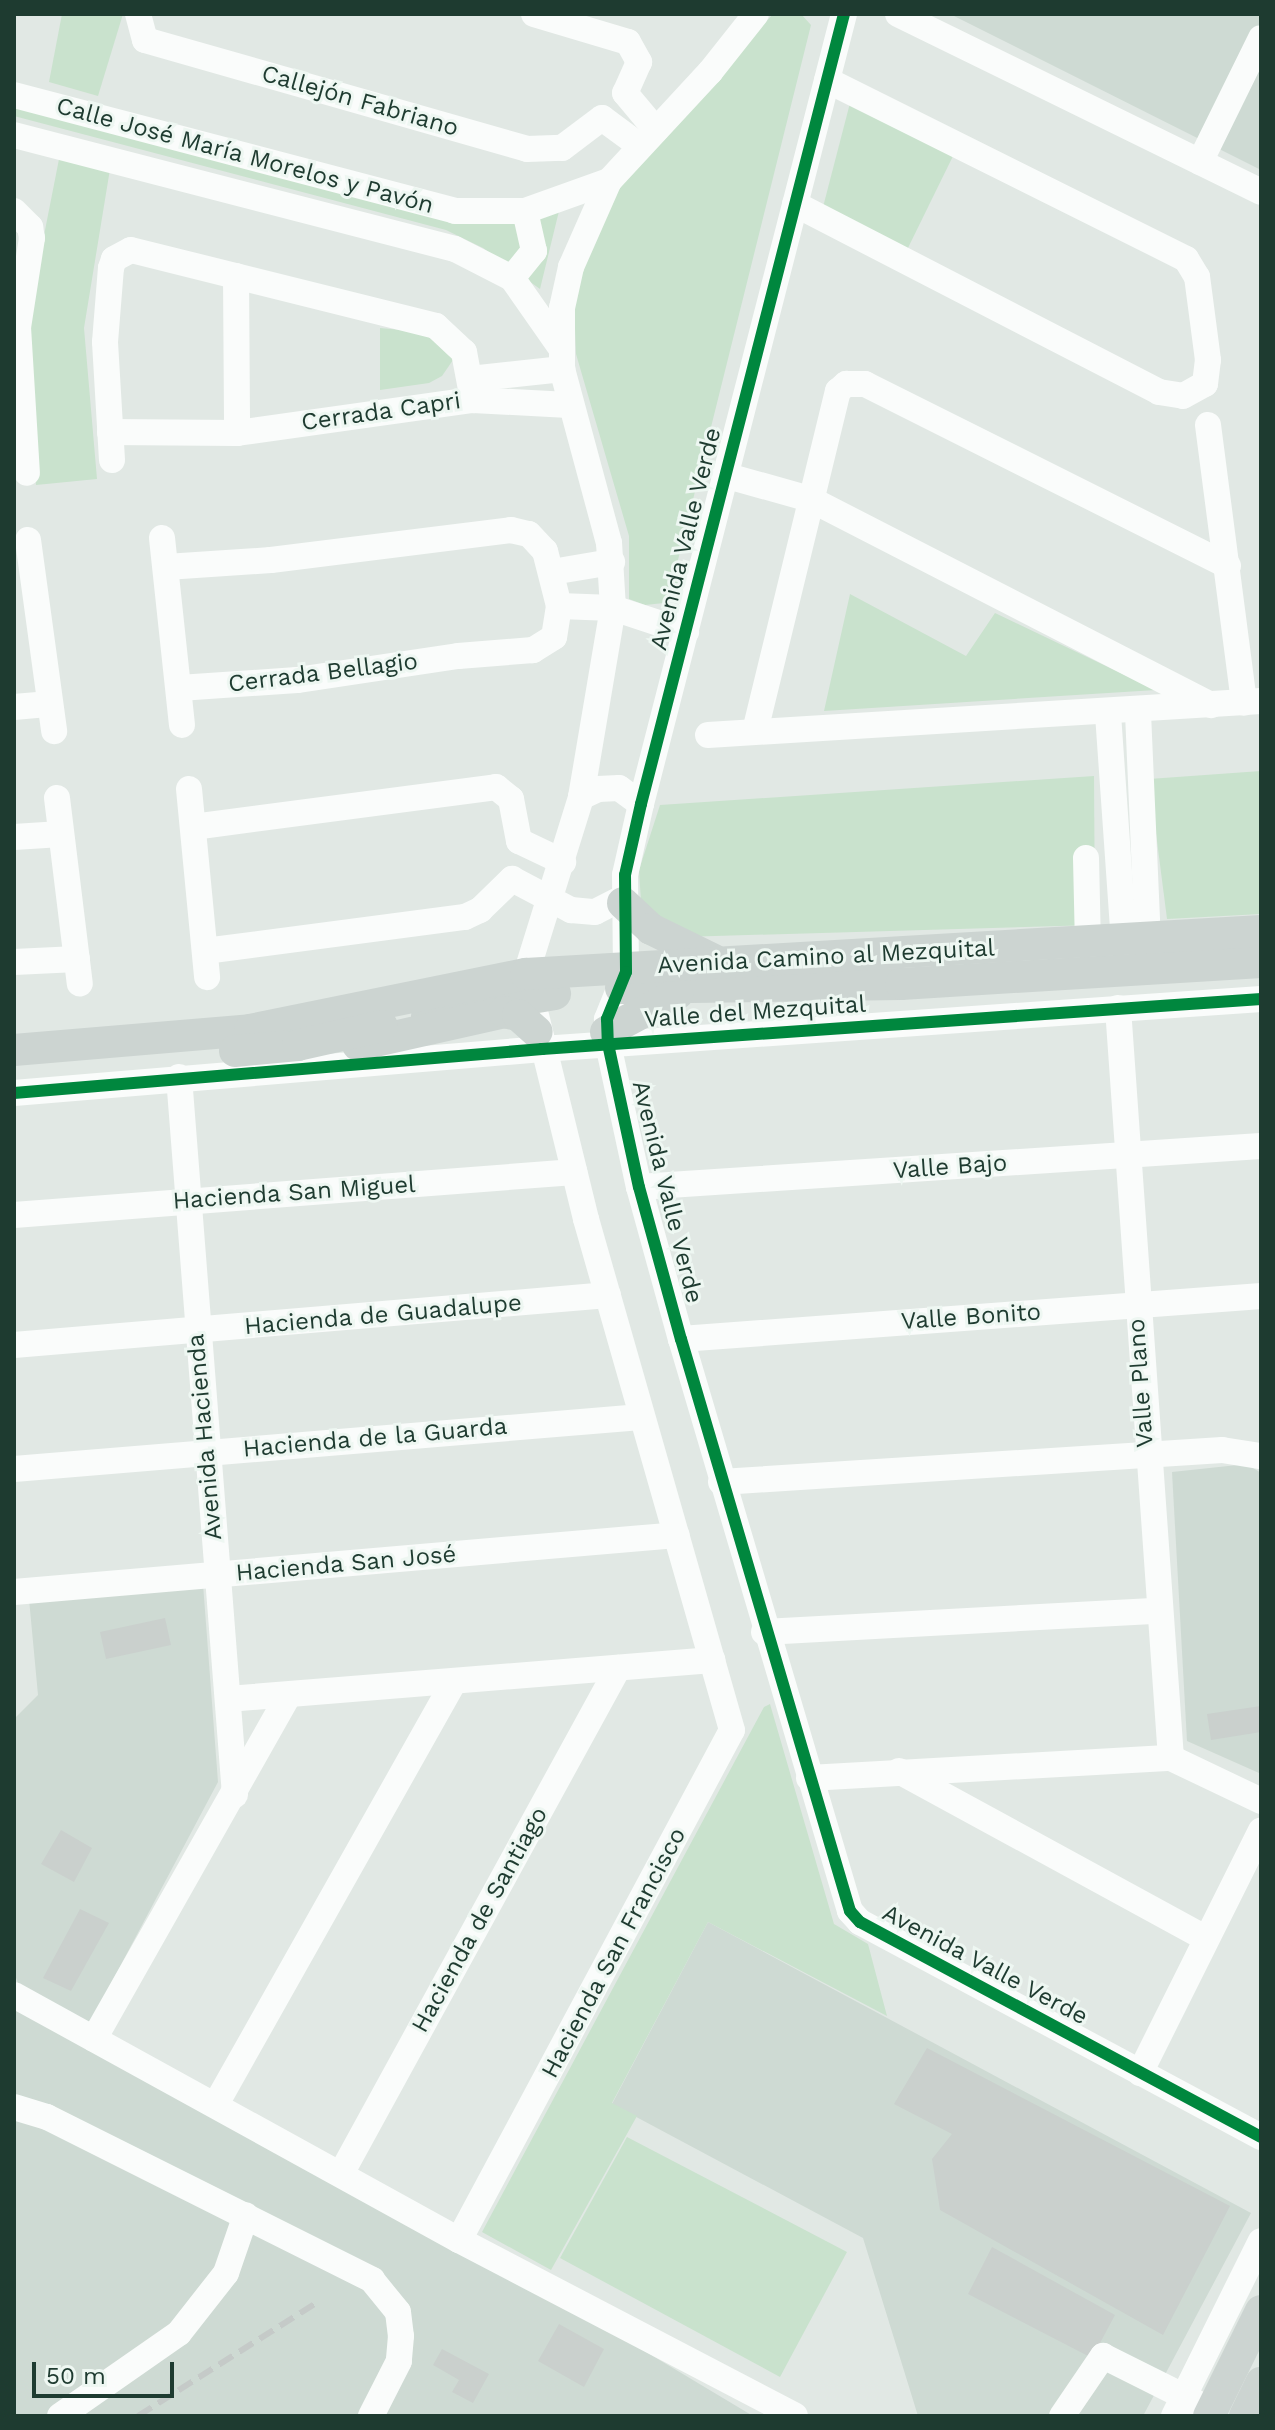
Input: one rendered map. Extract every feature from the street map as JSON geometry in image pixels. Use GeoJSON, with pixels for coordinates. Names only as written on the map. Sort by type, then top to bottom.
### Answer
{"type":"FeatureCollection","features":[{"type":"Feature","properties":{"kind":"main road"},"geometry":{"type":"LineString","coordinates":[[607,1038],[666,997],[713,974],[651,929],[624,900]]}},
{"type":"Feature","properties":{"kind":"main road","name":"Avenida Camino al Mezquital"},"geometry":{"type":"LineString","coordinates":[[713,974],[901,984],[1137,956],[1261,931]]}},
{"type":"Feature","properties":{"kind":"main road","name":"Avenida Camino al Mezquital"},"geometry":{"type":"LineString","coordinates":[[14,1050],[250,1030],[526,985],[713,974],[1088,943],[1137,956],[1261,962]]}},
{"type":"Feature","properties":{"kind":"main road","name":"Avenida Camino al Mezquital"},"geometry":{"type":"LineString","coordinates":[[14,1071],[298,1045],[526,985]]}},
{"type":"Feature","properties":{"kind":"main road"},"geometry":{"type":"LineString","coordinates":[[298,1045],[377,1043],[504,1012],[518,1015],[540,1041]]}},
{"type":"Feature","properties":{"kind":"main road"},"geometry":{"type":"LineString","coordinates":[[1195,2410],[1261,2311]]}},
{"type":"Feature","properties":{"kind":"main road"},"geometry":{"type":"LineString","coordinates":[[1245,2416],[1261,2383]]}},
{"type":"Feature","properties":{"kind":"street","name":"Callejón Fabriano"},"geometry":{"type":"LineString","coordinates":[[138,14],[145,40],[527,149],[562,148],[593,122],[606,119],[648,138]]}},
{"type":"Feature","properties":{"kind":"street"},"geometry":{"type":"LineString","coordinates":[[534,14],[628,42],[639,62],[626,87],[627,100],[648,138]]}},
{"type":"Feature","properties":{"kind":"street"},"geometry":{"type":"LineString","coordinates":[[228,1699],[712,1660],[641,1417],[526,985],[581,797],[613,608],[612,562],[569,405],[560,357],[571,267],[609,181],[756,14]]}},
{"type":"Feature","properties":{"kind":"street"},"geometry":{"type":"LineString","coordinates":[[898,14],[1261,192]]}},
{"type":"Feature","properties":{"kind":"street","name":"Avenida Valle Verde"},"geometry":{"type":"LineString","coordinates":[[837,18],[827,80],[795,204],[736,478],[686,632],[641,804],[624,900],[624,977],[607,1038],[639,1187],[764,1632],[844,1899],[860,1922],[1261,2137]]}},
{"type":"Feature","properties":{"kind":"street"},"geometry":{"type":"LineString","coordinates":[[1200,162],[1261,38]]}},
{"type":"Feature","properties":{"kind":"street"},"geometry":{"type":"LineString","coordinates":[[795,204],[1159,392],[1197,392],[1205,384],[1208,360],[1197,277],[1186,259],[827,80]]}},
{"type":"Feature","properties":{"kind":"street","name":"Calle José María Morelos y Pavón"},"geometry":{"type":"LineString","coordinates":[[14,95],[411,202],[455,211],[525,211],[609,181]]}},
{"type":"Feature","properties":{"kind":"street","name":"Calle José María Morelos y Pavón"},"geometry":{"type":"LineString","coordinates":[[14,135],[402,232],[455,249],[512,278],[560,357]]}},
{"type":"Feature","properties":{"kind":"street"},"geometry":{"type":"LineString","coordinates":[[14,211],[30,227],[32,238],[16,327],[22,462]]}},
{"type":"Feature","properties":{"kind":"street"},"geometry":{"type":"LineString","coordinates":[[512,278],[534,251],[525,211]]}},
{"type":"Feature","properties":{"kind":"street","name":"Cerrada Capri"},"geometry":{"type":"LineString","coordinates":[[139,250],[436,326],[464,352],[471,390],[237,433],[110,432],[105,342],[114,259],[139,250]]}},
{"type":"Feature","properties":{"kind":"street"},"geometry":{"type":"LineString","coordinates":[[236,276],[237,433]]}},
{"type":"Feature","properties":{"kind":"street"},"geometry":{"type":"LineString","coordinates":[[471,390],[560,357]]}},
{"type":"Feature","properties":{"kind":"street"},"geometry":{"type":"LineString","coordinates":[[755,731],[838,391],[846,384],[865,384],[1228,566]]}},
{"type":"Feature","properties":{"kind":"street"},"geometry":{"type":"LineString","coordinates":[[471,390],[569,405]]}},
{"type":"Feature","properties":{"kind":"street"},"geometry":{"type":"LineString","coordinates":[[708,735],[1138,713],[1252,702],[1208,425]]}},
{"type":"Feature","properties":{"kind":"street"},"geometry":{"type":"LineString","coordinates":[[110,432],[112,460]]}},
{"type":"Feature","properties":{"kind":"street"},"geometry":{"type":"LineString","coordinates":[[736,478],[810,499],[1211,705]]}},
{"type":"Feature","properties":{"kind":"street"},"geometry":{"type":"LineString","coordinates":[[166,567],[271,560],[511,530],[536,539],[552,572],[559,606],[613,608],[686,632]]}},
{"type":"Feature","properties":{"kind":"street"},"geometry":{"type":"LineString","coordinates":[[162,538],[182,725]]}},
{"type":"Feature","properties":{"kind":"street"},"geometry":{"type":"LineString","coordinates":[[28,540],[23,582],[54,731]]}},
{"type":"Feature","properties":{"kind":"street"},"geometry":{"type":"LineString","coordinates":[[552,572],[612,562]]}},
{"type":"Feature","properties":{"kind":"street","name":"Cerrada Bellagio"},"geometry":{"type":"LineString","coordinates":[[179,688],[297,680],[458,656],[533,650],[554,637],[559,606]]}},
{"type":"Feature","properties":{"kind":"street"},"geometry":{"type":"LineString","coordinates":[[14,707],[50,704]]}},
{"type":"Feature","properties":{"kind":"street"},"geometry":{"type":"LineString","coordinates":[[1137,956],[1142,803],[1138,713]]}},
{"type":"Feature","properties":{"kind":"street"},"geometry":{"type":"LineString","coordinates":[[1108,714],[1113,804],[1137,956]]}},
{"type":"Feature","properties":{"kind":"street"},"geometry":{"type":"LineString","coordinates":[[193,827],[496,787],[511,799],[519,841],[563,862]]}},
{"type":"Feature","properties":{"kind":"street"},"geometry":{"type":"LineString","coordinates":[[581,797],[598,789],[619,788],[641,804]]}},
{"type":"Feature","properties":{"kind":"street"},"geometry":{"type":"LineString","coordinates":[[189,789],[206,964],[465,917],[480,910],[512,879],[571,910],[595,912],[624,900]]}},
{"type":"Feature","properties":{"kind":"street"},"geometry":{"type":"LineString","coordinates":[[14,962],[78,972],[57,798]]}},
{"type":"Feature","properties":{"kind":"street"},"geometry":{"type":"LineString","coordinates":[[1113,804],[1142,803]]}},
{"type":"Feature","properties":{"kind":"street"},"geometry":{"type":"LineString","coordinates":[[14,837],[61,834]]}},
{"type":"Feature","properties":{"kind":"street"},"geometry":{"type":"LineString","coordinates":[[1086,858],[1088,943]]}},
{"type":"Feature","properties":{"kind":"street","name":"Valle del Mezquital"},"geometry":{"type":"LineString","coordinates":[[14,1093],[540,1041],[1261,999]]}},
{"type":"Feature","properties":{"kind":"street","name":"Valle Plano"},"geometry":{"type":"LineString","coordinates":[[1118,1008],[1146,1457],[1171,1758]]}},
{"type":"Feature","properties":{"kind":"street","name":"Avenida Hacienda"},"geometry":{"type":"LineString","coordinates":[[179,1077],[196,1331],[235,1795]]}},
{"type":"Feature","properties":{"kind":"street","name":"Valle Bajo"},"geometry":{"type":"LineString","coordinates":[[639,1187],[1261,1146]]}},
{"type":"Feature","properties":{"kind":"street","name":"Hacienda San Miguel"},"geometry":{"type":"LineString","coordinates":[[14,1215],[574,1172]]}},
{"type":"Feature","properties":{"kind":"street","name":"Hacienda de Guadalupe"},"geometry":{"type":"LineString","coordinates":[[14,1345],[608,1295]]}},
{"type":"Feature","properties":{"kind":"street","name":"Valle Bonito"},"geometry":{"type":"LineString","coordinates":[[681,1339],[1261,1296]]}},
{"type":"Feature","properties":{"kind":"street","name":"Hacienda de la Guarda"},"geometry":{"type":"LineString","coordinates":[[14,1469],[641,1417]]}},
{"type":"Feature","properties":{"kind":"street"},"geometry":{"type":"LineString","coordinates":[[721,1482],[1222,1450],[1261,1456]]}},
{"type":"Feature","properties":{"kind":"street","name":"Hacienda San José"},"geometry":{"type":"LineString","coordinates":[[14,1592],[677,1535]]}},
{"type":"Feature","properties":{"kind":"street"},"geometry":{"type":"LineString","coordinates":[[764,1632],[1157,1611]]}},
{"type":"Feature","properties":{"kind":"street","name":"Hacienda San Francisco"},"geometry":{"type":"LineString","coordinates":[[459,2240],[726,1747],[732,1730],[712,1660]]}},
{"type":"Feature","properties":{"kind":"street","name":"Hacienda de Santiago"},"geometry":{"type":"LineString","coordinates":[[342,2172],[618,1668]]}},
{"type":"Feature","properties":{"kind":"street"},"geometry":{"type":"LineString","coordinates":[[216,2104],[453,1683]]}},
{"type":"Feature","properties":{"kind":"street"},"geometry":{"type":"LineString","coordinates":[[94,2039],[289,1695]]}},
{"type":"Feature","properties":{"kind":"street"},"geometry":{"type":"LineString","coordinates":[[809,1778],[1171,1758],[1261,1801]]}},
{"type":"Feature","properties":{"kind":"street"},"geometry":{"type":"LineString","coordinates":[[899,1771],[1205,1938]]}},
{"type":"Feature","properties":{"kind":"street"},"geometry":{"type":"LineString","coordinates":[[1140,2073],[1261,1830]]}},
{"type":"Feature","properties":{"kind":"street"},"geometry":{"type":"LineString","coordinates":[[14,1995],[342,2172],[459,2240],[795,2416]]}},
{"type":"Feature","properties":{"kind":"street"},"geometry":{"type":"LineString","coordinates":[[14,2107],[47,2117],[372,2280],[388,2295],[398,2312],[399,2361],[371,2416]]}},
{"type":"Feature","properties":{"kind":"street"},"geometry":{"type":"LineString","coordinates":[[60,2416],[179,2333],[226,2273],[246,2215]]}},
{"type":"Feature","properties":{"kind":"street"},"geometry":{"type":"LineString","coordinates":[[1062,2416],[1103,2356],[1195,2410],[1261,2241]]}},
{"type":"Feature","properties":{"kind":"shaded area"},"geometry":{"type":"Polygon","coordinates":[[[950,14],[1261,14],[1261,170],[950,14]]]}},
{"type":"Feature","properties":{"kind":"shaded area"},"geometry":{"type":"Polygon","coordinates":[[[1247,1464],[1261,1473],[1259,1773],[1187,1741],[1172,1472],[1247,1464]]]}},
{"type":"Feature","properties":{"kind":"shaded area"},"geometry":{"type":"Polygon","coordinates":[[[203,1584],[218,1782],[90,2023],[20,1989],[14,1972],[14,1719],[38,1695],[29,1599],[203,1584]]]}},
{"type":"Feature","properties":{"kind":"shaded area"},"geometry":{"type":"Polygon","coordinates":[[[708,1922],[1251,2213],[1143,2416],[918,2416],[863,2238],[612,2104],[708,1922]]]}},
{"type":"Feature","properties":{"kind":"shaded area"},"geometry":{"type":"Polygon","coordinates":[[[14,2004],[556,2298],[753,2416],[14,2416],[14,2004]]]}},
{"type":"Feature","properties":{"kind":"green space"},"geometry":{"type":"Polygon","coordinates":[[[62,14],[123,14],[98,96],[49,82],[62,14]]]}},
{"type":"Feature","properties":{"kind":"green space"},"geometry":{"type":"Polygon","coordinates":[[[773,14],[801,14],[811,25],[676,568],[681,578],[664,603],[645,605],[629,599],[629,536],[576,354],[573,278],[612,192],[773,14]]]}},
{"type":"Feature","properties":{"kind":"green space"},"geometry":{"type":"Polygon","coordinates":[[[14,101],[299,181],[559,211],[540,289],[483,248],[446,230],[14,116],[14,101]]]}},
{"type":"Feature","properties":{"kind":"green space"},"geometry":{"type":"Polygon","coordinates":[[[850,103],[955,152],[905,254],[823,207],[850,103]]]}},
{"type":"Feature","properties":{"kind":"green space"},"geometry":{"type":"Polygon","coordinates":[[[60,154],[111,163],[84,328],[97,479],[36,485],[24,337],[60,154]]]}},
{"type":"Feature","properties":{"kind":"green space"},"geometry":{"type":"Polygon","coordinates":[[[380,328],[435,333],[453,360],[442,376],[429,383],[380,390],[380,328]]]}},
{"type":"Feature","properties":{"kind":"green space"},"geometry":{"type":"Polygon","coordinates":[[[850,594],[966,656],[995,613],[1156,690],[824,711],[850,594]]]}},
{"type":"Feature","properties":{"kind":"green space"},"geometry":{"type":"Polygon","coordinates":[[[1261,771],[1261,914],[1167,919],[1149,779],[1261,771]]]}},
{"type":"Feature","properties":{"kind":"green space"},"geometry":{"type":"Polygon","coordinates":[[[1094,776],[1095,925],[682,937],[642,917],[639,870],[660,805],[1094,776]]]}},
{"type":"Feature","properties":{"kind":"green space"},"geometry":{"type":"Polygon","coordinates":[[[770,1704],[834,1924],[868,1944],[887,2016],[708,1922],[612,2103],[637,2116],[551,2270],[482,2232],[764,1707],[770,1704]]]}},
{"type":"Feature","properties":{"kind":"green space"},"geometry":{"type":"Polygon","coordinates":[[[627,2137],[847,2252],[780,2377],[560,2258],[627,2137]]]}},
{"type":"Feature","properties":{"kind":"building"},"geometry":{"type":"Polygon","coordinates":[[[165,1618],[171,1645],[106,1659],[100,1632],[165,1618]]]}},
{"type":"Feature","properties":{"kind":"building"},"geometry":{"type":"Polygon","coordinates":[[[1261,1706],[1261,1732],[1211,1740],[1207,1714],[1261,1706]]]}},
{"type":"Feature","properties":{"kind":"building"},"geometry":{"type":"Polygon","coordinates":[[[61,1830],[92,1848],[74,1882],[41,1864],[61,1830]]]}},
{"type":"Feature","properties":{"kind":"building"},"geometry":{"type":"Polygon","coordinates":[[[80,1909],[109,1923],[71,1991],[43,1978],[80,1909]]]}},
{"type":"Feature","properties":{"kind":"building"},"geometry":{"type":"Polygon","coordinates":[[[927,2048],[1230,2206],[1163,2335],[940,2210],[932,2159],[952,2134],[894,2104],[927,2048]]]}},
{"type":"Feature","properties":{"kind":"building"},"geometry":{"type":"Polygon","coordinates":[[[992,2247],[1115,2315],[1092,2358],[968,2294],[992,2247]]]}},
{"type":"Feature","properties":{"kind":"building"},"geometry":{"type":"Polygon","coordinates":[[[559,2324],[604,2349],[584,2387],[538,2361],[559,2324]]]}},
{"type":"Feature","properties":{"kind":"building"},"geometry":{"type":"Polygon","coordinates":[[[442,2349],[489,2374],[473,2403],[452,2392],[459,2380],[433,2365],[442,2349]]]}},
{"type":"Feature","properties":{"kind":"railway"},"geometry":{"type":"LineString","coordinates":[[138,2416],[316,2303]]}},
{"type":"Feature","properties":{"kind":"cycle path"},"geometry":{"type":"LineString","coordinates":[[844,14],[641,804],[625,875],[626,972],[607,1019],[608,1044],[639,1187],[681,1339],[850,1911],[860,1922],[1261,2137]]}},
{"type":"Feature","properties":{"kind":"cycle path"},"geometry":{"type":"LineString","coordinates":[[14,1093],[542,1049],[1261,999]]}}]}
